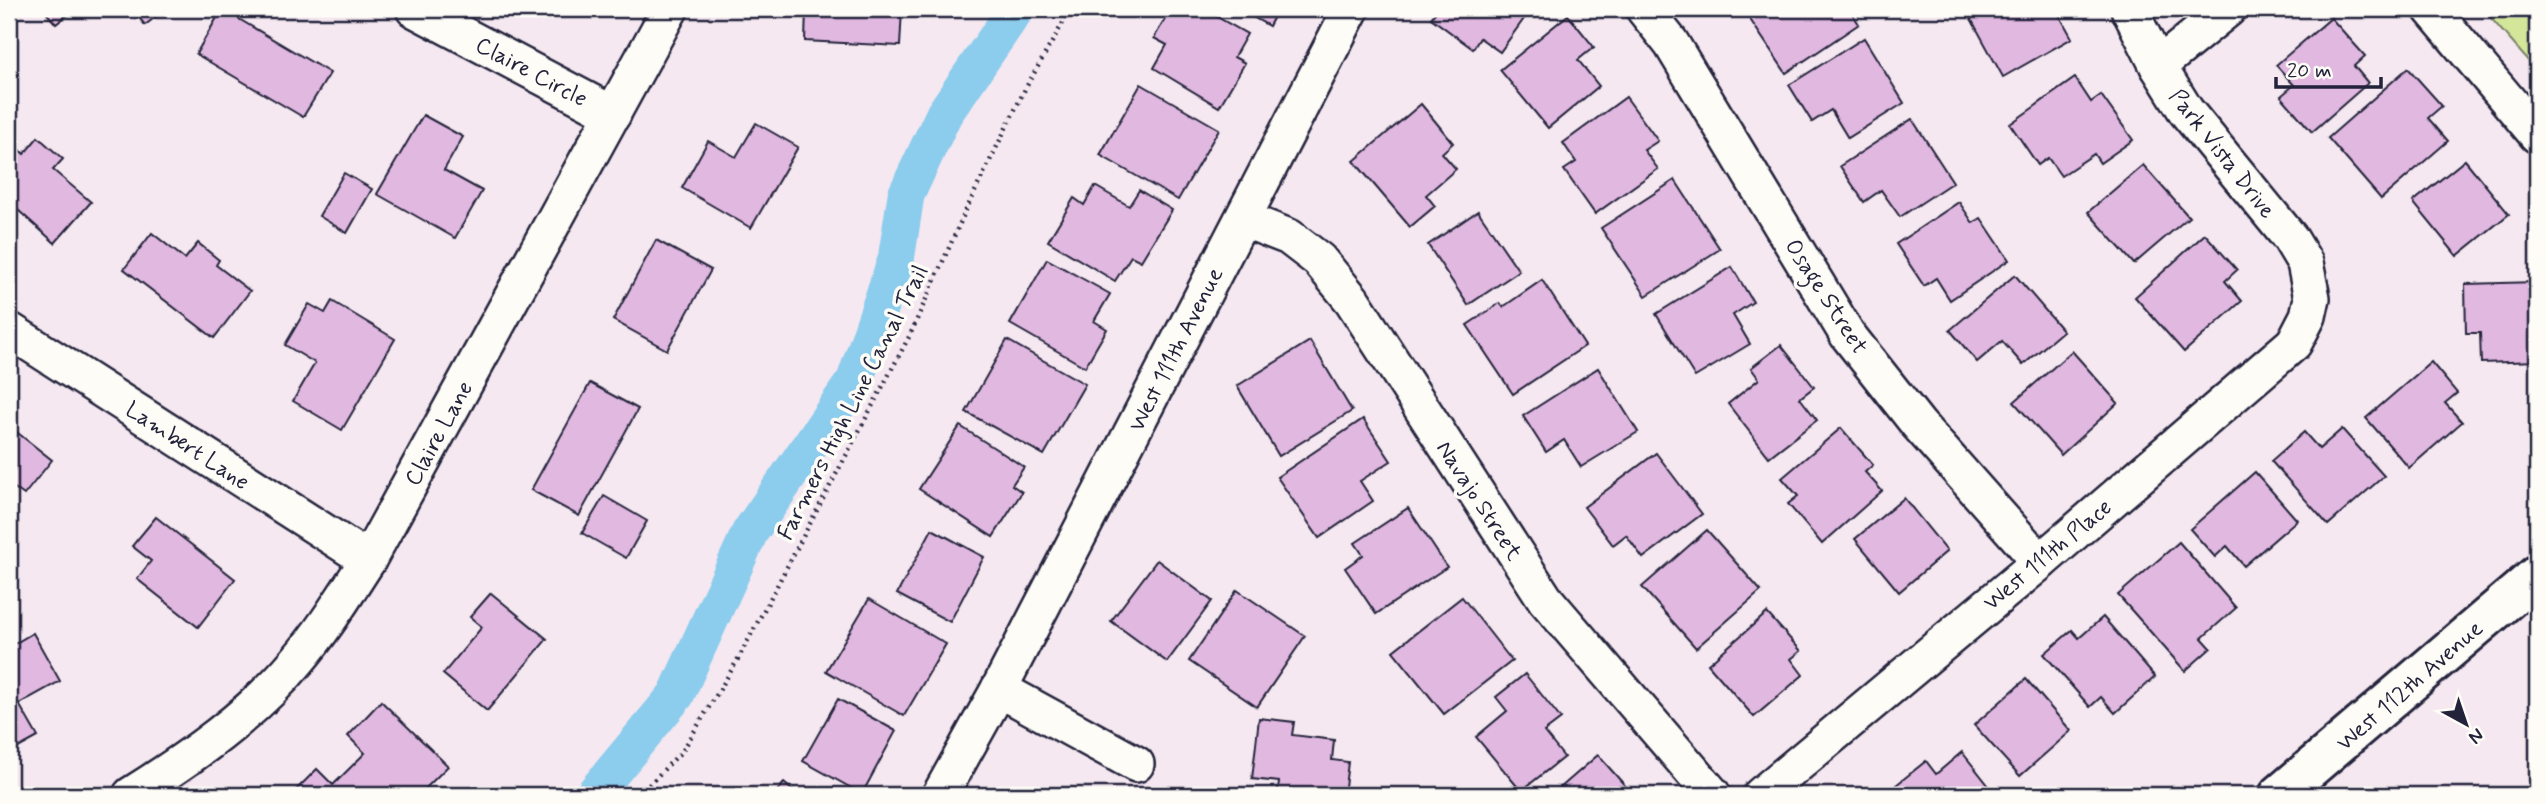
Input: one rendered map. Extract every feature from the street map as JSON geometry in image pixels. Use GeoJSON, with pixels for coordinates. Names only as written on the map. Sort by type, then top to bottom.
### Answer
{"type":"FeatureCollection","features":[{"type":"Feature","properties":{"kind":"main road","name":"West 112th Avenue"},"geometry":{"type":"LineString","coordinates":[[2279,795],[2528,586]]}},
{"type":"Feature","properties":{"kind":"street","name":"Claire Circle"},"geometry":{"type":"LineString","coordinates":[[414,9],[613,114]]}},
{"type":"Feature","properties":{"kind":"street","name":"Claire Lane"},"geometry":{"type":"LineString","coordinates":[[131,795],[174,768],[251,707],[296,663],[331,617],[368,561],[670,9]]}},
{"type":"Feature","properties":{"kind":"street","name":"West 111th Avenue"},"geometry":{"type":"LineString","coordinates":[[940,795],[999,689],[1351,9]]}},
{"type":"Feature","properties":{"kind":"street","name":"Osage Street"},"geometry":{"type":"LineString","coordinates":[[1644,9],[1671,43],[1847,334],[1918,424],[2039,562]]}},
{"type":"Feature","properties":{"kind":"street","name":"Park Vista Drive"},"geometry":{"type":"LineString","coordinates":[[2129,9],[2158,66],[2186,111],[2290,238],[2305,263],[2312,298]]}},
{"type":"Feature","properties":{"kind":"street"},"geometry":{"type":"LineString","coordinates":[[2158,66],[2228,9]]}},
{"type":"Feature","properties":{"kind":"street"},"geometry":{"type":"LineString","coordinates":[[2431,9],[2537,135]]}},
{"type":"Feature","properties":{"kind":"street","name":"Navajo Street"},"geometry":{"type":"LineString","coordinates":[[1243,219],[1289,237],[1319,260],[1344,290],[1545,599],[1713,795]]}},
{"type":"Feature","properties":{"kind":"street","name":"West 111th Place"},"geometry":{"type":"LineString","coordinates":[[1761,795],[2294,343],[2308,316],[2312,298]]}},
{"type":"Feature","properties":{"kind":"street","name":"Lambert Lane"},"geometry":{"type":"LineString","coordinates":[[9,330],[368,561]]}},
{"type":"Feature","properties":{"kind":"street"},"geometry":{"type":"LineString","coordinates":[[999,689],[1136,764]]}},
{"type":"Feature","properties":{"kind":"path","name":"Farmers High Line Canal Trail"},"geometry":{"type":"LineString","coordinates":[[639,795],[682,750],[737,661],[910,335],[965,212],[1025,89],[1071,9]]}},
{"type":"Feature","properties":{"kind":"green space"},"geometry":{"type":"Polygon","coordinates":[[[2483,9],[2537,9],[2537,71],[2483,9]]]}},
{"type":"Feature","properties":{"kind":"building"},"geometry":{"type":"Polygon","coordinates":[[[43,9],[75,9],[56,24],[43,9]]]}},
{"type":"Feature","properties":{"kind":"building"},"geometry":{"type":"Polygon","coordinates":[[[132,9],[166,9],[145,25],[132,9]]]}},
{"type":"Feature","properties":{"kind":"building"},"geometry":{"type":"Polygon","coordinates":[[[222,9],[330,73],[303,117],[196,54],[222,9]]]}},
{"type":"Feature","properties":{"kind":"building"},"geometry":{"type":"Polygon","coordinates":[[[806,9],[902,9],[900,46],[805,41],[806,9]]]}},
{"type":"Feature","properties":{"kind":"building"},"geometry":{"type":"Polygon","coordinates":[[[1171,9],[1203,9],[1247,34],[1234,57],[1245,63],[1219,107],[1154,68],[1167,45],[1154,38],[1171,9]]]}},
{"type":"Feature","properties":{"kind":"building"},"geometry":{"type":"Polygon","coordinates":[[[1239,9],[1278,9],[1269,26],[1239,9]]]}},
{"type":"Feature","properties":{"kind":"building"},"geometry":{"type":"Polygon","coordinates":[[[1438,9],[1531,9],[1500,52],[1480,38],[1473,49],[1431,18],[1438,9]]]}},
{"type":"Feature","properties":{"kind":"building"},"geometry":{"type":"Polygon","coordinates":[[[1743,9],[1849,9],[1859,24],[1786,73],[1743,9]]]}},
{"type":"Feature","properties":{"kind":"building"},"geometry":{"type":"Polygon","coordinates":[[[1981,9],[2056,9],[2072,38],[2003,77],[1969,15],[1981,9]]]}},
{"type":"Feature","properties":{"kind":"building"},"geometry":{"type":"Polygon","coordinates":[[[1568,15],[1594,47],[1578,60],[1599,86],[1548,128],[1500,70],[1568,15]]]}},
{"type":"Feature","properties":{"kind":"building"},"geometry":{"type":"Polygon","coordinates":[[[2331,18],[2365,56],[2354,66],[2368,83],[2312,132],[2281,96],[2294,85],[2276,65],[2331,18]]]}},
{"type":"Feature","properties":{"kind":"building"},"geometry":{"type":"Polygon","coordinates":[[[1864,38],[1904,103],[1848,138],[1831,110],[1812,122],[1789,85],[1864,38]]]}},
{"type":"Feature","properties":{"kind":"building"},"geometry":{"type":"Polygon","coordinates":[[[2408,68],[2442,106],[2428,118],[2448,141],[2381,199],[2328,138],[2408,68]]]}},
{"type":"Feature","properties":{"kind":"building"},"geometry":{"type":"Polygon","coordinates":[[[2075,78],[2091,102],[2101,95],[2133,140],[2100,163],[2094,154],[2061,176],[2048,158],[2038,165],[2010,124],[2075,78]]]}},
{"type":"Feature","properties":{"kind":"building"},"geometry":{"type":"Polygon","coordinates":[[[1141,84],[1219,129],[1178,200],[1100,155],[1141,84]]]}},
{"type":"Feature","properties":{"kind":"building"},"geometry":{"type":"Polygon","coordinates":[[[1626,97],[1658,141],[1644,150],[1658,169],[1595,214],[1564,170],[1576,162],[1563,143],[1626,97]]]}},
{"type":"Feature","properties":{"kind":"building"},"geometry":{"type":"Polygon","coordinates":[[[1421,104],[1453,143],[1442,153],[1456,169],[1426,195],[1435,206],[1410,227],[1354,161],[1421,104]]]}},
{"type":"Feature","properties":{"kind":"building"},"geometry":{"type":"Polygon","coordinates":[[[423,115],[463,137],[444,170],[482,191],[455,238],[377,194],[423,115]]]}},
{"type":"Feature","properties":{"kind":"building"},"geometry":{"type":"Polygon","coordinates":[[[1912,119],[1953,182],[1900,217],[1881,190],[1864,202],[1840,166],[1912,119]]]}},
{"type":"Feature","properties":{"kind":"building"},"geometry":{"type":"Polygon","coordinates":[[[756,123],[798,147],[751,228],[682,188],[708,141],[736,157],[756,123]]]}},
{"type":"Feature","properties":{"kind":"building"},"geometry":{"type":"Polygon","coordinates":[[[38,137],[63,159],[53,170],[91,202],[55,243],[9,202],[9,141],[24,154],[38,137]]]}},
{"type":"Feature","properties":{"kind":"building"},"geometry":{"type":"Polygon","coordinates":[[[2465,160],[2509,214],[2457,256],[2413,202],[2465,160]]]}},
{"type":"Feature","properties":{"kind":"building"},"geometry":{"type":"Polygon","coordinates":[[[2143,165],[2189,217],[2134,264],[2088,212],[2143,165]]]}},
{"type":"Feature","properties":{"kind":"building"},"geometry":{"type":"Polygon","coordinates":[[[344,173],[372,189],[347,233],[319,216],[344,173]]]}},
{"type":"Feature","properties":{"kind":"building"},"geometry":{"type":"Polygon","coordinates":[[[1675,180],[1720,249],[1646,296],[1601,228],[1675,180]]]}},
{"type":"Feature","properties":{"kind":"building"},"geometry":{"type":"Polygon","coordinates":[[[1095,186],[1129,206],[1139,190],[1172,210],[1141,261],[1131,256],[1115,281],[1048,241],[1074,198],[1084,205],[1095,186]]]}},
{"type":"Feature","properties":{"kind":"building"},"geometry":{"type":"Polygon","coordinates":[[[1959,202],[1973,223],[1981,218],[2009,260],[1950,300],[1936,278],[1924,286],[1896,244],[1959,202]]]}},
{"type":"Feature","properties":{"kind":"building"},"geometry":{"type":"Polygon","coordinates":[[[1478,211],[1519,271],[1468,305],[1428,245],[1478,211]]]}},
{"type":"Feature","properties":{"kind":"building"},"geometry":{"type":"Polygon","coordinates":[[[152,233],[185,259],[198,243],[219,260],[216,265],[250,291],[214,338],[124,269],[152,233]]]}},
{"type":"Feature","properties":{"kind":"building"},"geometry":{"type":"Polygon","coordinates":[[[2205,234],[2237,270],[2225,281],[2242,301],[2184,352],[2135,297],[2205,234]]]}},
{"type":"Feature","properties":{"kind":"building"},"geometry":{"type":"Polygon","coordinates":[[[656,240],[711,270],[667,350],[613,320],[656,240]]]}},
{"type":"Feature","properties":{"kind":"building"},"geometry":{"type":"Polygon","coordinates":[[[1047,259],[1110,294],[1094,321],[1107,329],[1085,367],[1010,324],[1047,259]]]}},
{"type":"Feature","properties":{"kind":"building"},"geometry":{"type":"Polygon","coordinates":[[[1732,267],[1753,302],[1733,315],[1750,344],[1695,377],[1656,314],[1732,267]]]}},
{"type":"Feature","properties":{"kind":"building"},"geometry":{"type":"Polygon","coordinates":[[[2015,275],[2063,331],[2023,365],[2002,341],[1977,362],[1950,330],[2015,275]]]}},
{"type":"Feature","properties":{"kind":"building"},"geometry":{"type":"Polygon","coordinates":[[[1542,280],[1585,346],[1513,394],[1467,325],[1500,303],[1503,307],[1542,280]]]}},
{"type":"Feature","properties":{"kind":"building"},"geometry":{"type":"Polygon","coordinates":[[[2537,282],[2537,361],[2481,363],[2480,333],[2466,333],[2465,284],[2537,282]]]}},
{"type":"Feature","properties":{"kind":"building"},"geometry":{"type":"Polygon","coordinates":[[[332,301],[395,339],[342,430],[293,401],[315,363],[285,345],[309,304],[325,313],[332,301]]]}},
{"type":"Feature","properties":{"kind":"building"},"geometry":{"type":"Polygon","coordinates":[[[1007,340],[1085,384],[1044,455],[966,412],[1007,340]]]}},
{"type":"Feature","properties":{"kind":"building"},"geometry":{"type":"Polygon","coordinates":[[[1310,341],[1352,411],[1279,456],[1237,386],[1310,341]]]}},
{"type":"Feature","properties":{"kind":"building"},"geometry":{"type":"Polygon","coordinates":[[[1781,345],[1814,387],[1800,398],[1817,420],[1769,457],[1728,404],[1759,379],[1751,368],[1781,345]]]}},
{"type":"Feature","properties":{"kind":"building"},"geometry":{"type":"Polygon","coordinates":[[[2072,351],[2118,403],[2061,455],[2014,402],[2072,351]]]}},
{"type":"Feature","properties":{"kind":"building"},"geometry":{"type":"Polygon","coordinates":[[[2431,362],[2457,393],[2445,403],[2462,422],[2409,468],[2366,418],[2431,362]]]}},
{"type":"Feature","properties":{"kind":"building"},"geometry":{"type":"Polygon","coordinates":[[[1598,368],[1638,432],[1581,467],[1564,440],[1546,452],[1523,416],[1598,368]]]}},
{"type":"Feature","properties":{"kind":"building"},"geometry":{"type":"Polygon","coordinates":[[[590,383],[638,409],[579,516],[531,490],[590,383]]]}},
{"type":"Feature","properties":{"kind":"building"},"geometry":{"type":"Polygon","coordinates":[[[1363,419],[1391,461],[1360,481],[1373,501],[1319,538],[1277,477],[1363,419]]]}},
{"type":"Feature","properties":{"kind":"building"},"geometry":{"type":"Polygon","coordinates":[[[9,426],[52,460],[24,495],[9,484],[9,426]]]}},
{"type":"Feature","properties":{"kind":"building"},"geometry":{"type":"Polygon","coordinates":[[[960,426],[1024,467],[1012,485],[1022,492],[993,537],[919,489],[960,426]]]}},
{"type":"Feature","properties":{"kind":"building"},"geometry":{"type":"Polygon","coordinates":[[[1841,428],[1873,465],[1865,472],[1882,491],[1822,544],[1788,504],[1798,496],[1782,478],[1841,428]]]}},
{"type":"Feature","properties":{"kind":"building"},"geometry":{"type":"Polygon","coordinates":[[[2342,429],[2384,476],[2328,525],[2271,461],[2304,432],[2319,449],[2342,429]]]}},
{"type":"Feature","properties":{"kind":"building"},"geometry":{"type":"Polygon","coordinates":[[[1656,453],[1702,514],[1643,558],[1626,535],[1613,545],[1584,507],[1656,453]]]}},
{"type":"Feature","properties":{"kind":"building"},"geometry":{"type":"Polygon","coordinates":[[[2255,472],[2297,520],[2244,566],[2227,546],[2215,557],[2190,529],[2255,472]]]}},
{"type":"Feature","properties":{"kind":"building"},"geometry":{"type":"Polygon","coordinates":[[[604,496],[647,521],[626,558],[582,533],[604,496]]]}},
{"type":"Feature","properties":{"kind":"building"},"geometry":{"type":"Polygon","coordinates":[[[1904,498],[1947,551],[1899,592],[1855,539],[1904,498]]]}},
{"type":"Feature","properties":{"kind":"building"},"geometry":{"type":"Polygon","coordinates":[[[1408,508],[1447,567],[1376,614],[1345,568],[1363,555],[1355,543],[1408,508]]]}},
{"type":"Feature","properties":{"kind":"building"},"geometry":{"type":"Polygon","coordinates":[[[156,517],[235,579],[198,627],[137,579],[151,561],[132,546],[156,517]]]}},
{"type":"Feature","properties":{"kind":"building"},"geometry":{"type":"Polygon","coordinates":[[[932,529],[984,557],[950,622],[897,594],[932,529]]]}},
{"type":"Feature","properties":{"kind":"building"},"geometry":{"type":"Polygon","coordinates":[[[1707,530],[1761,591],[1696,648],[1642,587],[1707,530]]]}},
{"type":"Feature","properties":{"kind":"building"},"geometry":{"type":"Polygon","coordinates":[[[2179,542],[2236,608],[2202,638],[2211,648],[2185,671],[2118,595],[2179,542]]]}},
{"type":"Feature","properties":{"kind":"building"},"geometry":{"type":"Polygon","coordinates":[[[1157,560],[1212,601],[1167,662],[1111,621],[1157,560]]]}},
{"type":"Feature","properties":{"kind":"building"},"geometry":{"type":"Polygon","coordinates":[[[1237,590],[1305,636],[1257,707],[1189,661],[1237,590]]]}},
{"type":"Feature","properties":{"kind":"building"},"geometry":{"type":"Polygon","coordinates":[[[491,593],[547,639],[487,711],[443,674],[482,627],[470,617],[491,593]]]}},
{"type":"Feature","properties":{"kind":"building"},"geometry":{"type":"Polygon","coordinates":[[[1462,597],[1512,661],[1444,714],[1393,651],[1462,597]]]}},
{"type":"Feature","properties":{"kind":"building"},"geometry":{"type":"Polygon","coordinates":[[[869,599],[946,644],[904,716],[826,671],[869,599]]]}},
{"type":"Feature","properties":{"kind":"building"},"geometry":{"type":"Polygon","coordinates":[[[1767,613],[1801,651],[1791,659],[1803,675],[1754,717],[1708,664],[1767,613]]]}},
{"type":"Feature","properties":{"kind":"building"},"geometry":{"type":"Polygon","coordinates":[[[2103,617],[2155,677],[2115,713],[2101,697],[2090,707],[2044,654],[2072,630],[2079,638],[2103,617]]]}},
{"type":"Feature","properties":{"kind":"building"},"geometry":{"type":"Polygon","coordinates":[[[33,633],[60,681],[19,704],[38,737],[9,753],[9,647],[33,633]]]}},
{"type":"Feature","properties":{"kind":"building"},"geometry":{"type":"Polygon","coordinates":[[[1525,674],[1561,719],[1544,732],[1564,757],[1521,791],[1476,737],[1507,711],[1496,697],[1525,674]]]}},
{"type":"Feature","properties":{"kind":"building"},"geometry":{"type":"Polygon","coordinates":[[[2026,679],[2071,731],[2020,776],[1974,725],[2026,679]]]}},
{"type":"Feature","properties":{"kind":"building"},"geometry":{"type":"Polygon","coordinates":[[[838,699],[896,731],[862,794],[803,761],[838,699]]]}},
{"type":"Feature","properties":{"kind":"building"},"geometry":{"type":"Polygon","coordinates":[[[381,701],[448,766],[419,795],[414,795],[407,789],[401,795],[291,795],[317,769],[333,785],[365,753],[348,736],[381,701]]]}},
{"type":"Feature","properties":{"kind":"building"},"geometry":{"type":"Polygon","coordinates":[[[1259,718],[1294,722],[1292,735],[1334,740],[1332,760],[1348,762],[1344,795],[1277,795],[1279,782],[1252,779],[1259,718]]]}},
{"type":"Feature","properties":{"kind":"building"},"geometry":{"type":"Polygon","coordinates":[[[1962,752],[1996,795],[1905,795],[1896,785],[1926,761],[1936,774],[1962,752]]]}},
{"type":"Feature","properties":{"kind":"building"},"geometry":{"type":"Polygon","coordinates":[[[1598,755],[1628,789],[1621,795],[1552,795],[1598,755]]]}},
{"type":"Feature","properties":{"kind":"building"},"geometry":{"type":"Polygon","coordinates":[[[784,783],[798,795],[774,795],[784,783]]]}},
{"type":"Feature","properties":{"kind":"waterway"},"geometry":{"type":"LineString","coordinates":[[593,795],[676,695],[750,532],[855,380],[896,260],[906,195],[944,114],[1016,9]]}}]}
